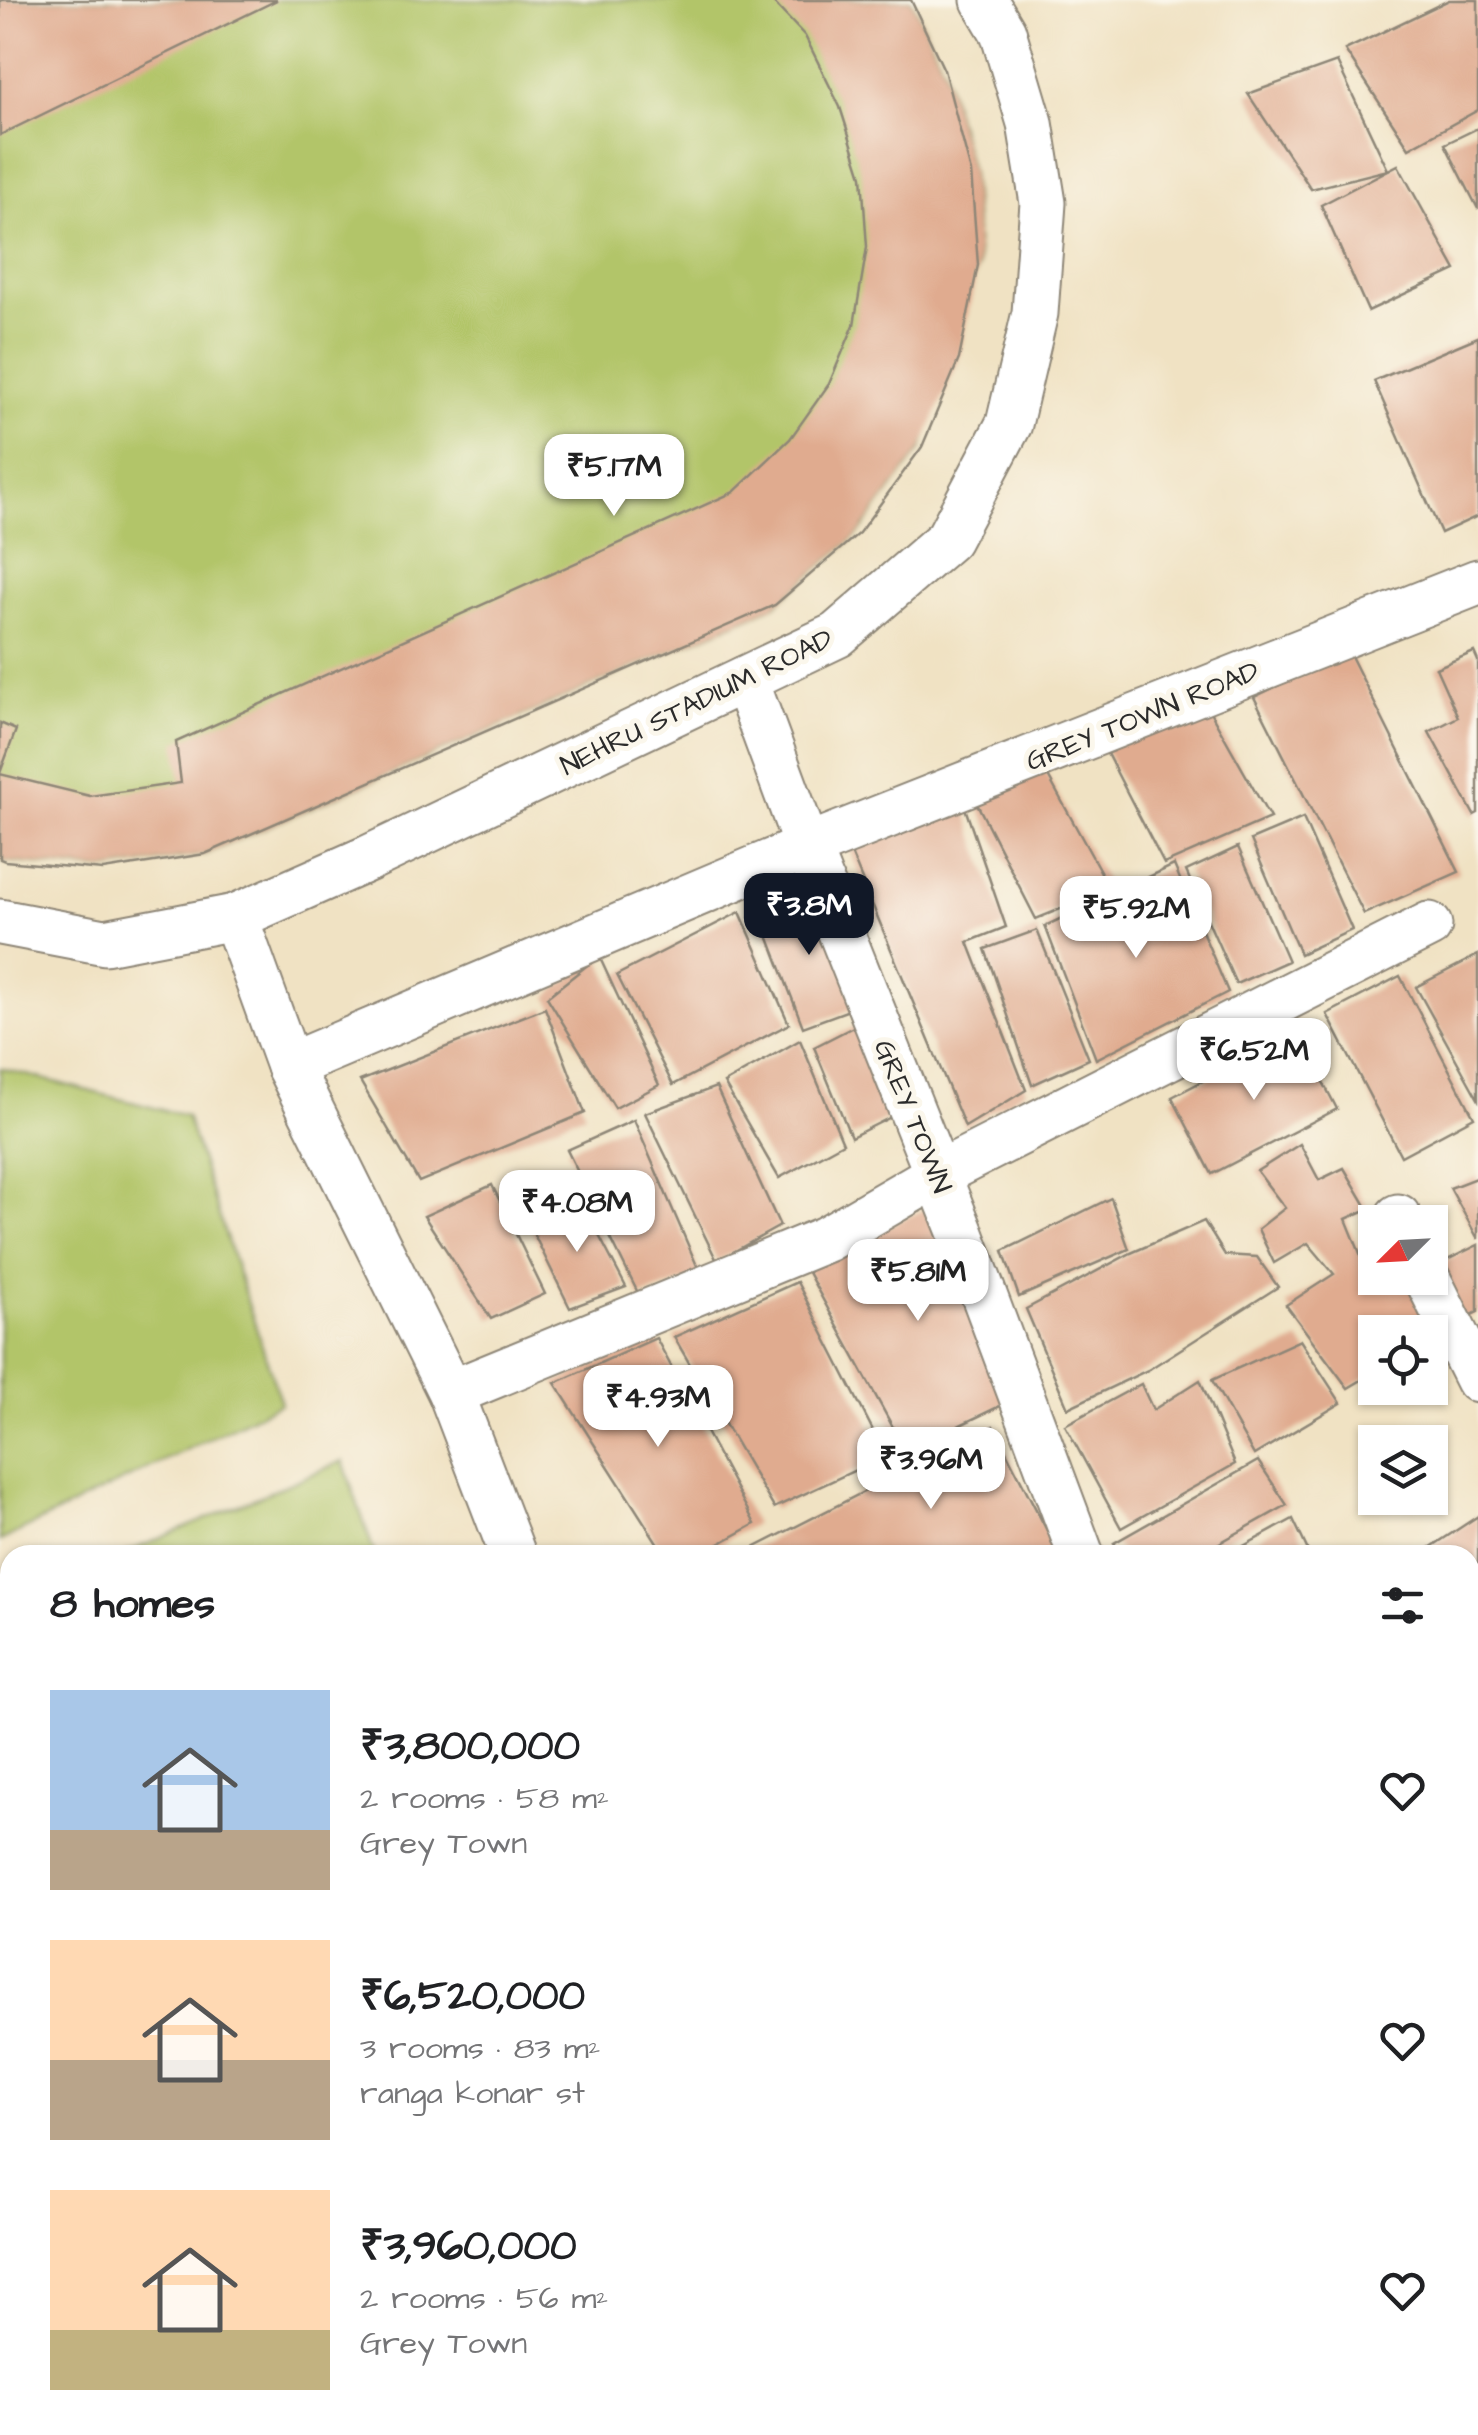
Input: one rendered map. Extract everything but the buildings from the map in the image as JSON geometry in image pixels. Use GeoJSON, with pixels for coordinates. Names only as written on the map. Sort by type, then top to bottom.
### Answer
{"type":"FeatureCollection","features":[{"type":"Feature","properties":{"kind":"street","name":"NEHRU STADIUM ROAD"},"geometry":{"type":"LineString","coordinates":[[0,922],[105,942],[235,917],[369,858],[837,635],[948,538],[1009,424],[1035,314],[1043,203],[1030,123],[1003,32],[984,0]]}},
{"type":"Feature","properties":{"kind":"street","name":"GREY TOWN ROAD"},"geometry":{"type":"LineString","coordinates":[[289,1066],[807,847],[1478,582]]}},
{"type":"Feature","properties":{"kind":"street","name":"GREY TOWN"},"geometry":{"type":"LineString","coordinates":[[745,679],[1077,1545]]}},
{"type":"Feature","properties":{"kind":"street"},"geometry":{"type":"LineString","coordinates":[[235,917],[289,1066],[451,1393],[509,1545]]}},
{"type":"Feature","properties":{"kind":"street"},"geometry":{"type":"LineString","coordinates":[[451,1393],[826,1239],[938,1174],[1429,925]]}},
{"type":"Feature","properties":{"kind":"street"},"geometry":{"type":"LineString","coordinates":[[1436,1295],[1478,1380]]}},
{"type":"Feature","properties":{"kind":"green space"},"geometry":{"type":"Polygon","coordinates":[[[2,0],[911,0],[944,70],[971,172],[978,265],[922,447],[859,533],[775,605],[205,854],[103,870],[0,859],[2,0]]]}},
{"type":"Feature","properties":{"kind":"green space"},"geometry":{"type":"Polygon","coordinates":[[[0,1068],[186,1116],[281,1403],[0,1541],[0,1068]]]}},
{"type":"Feature","properties":{"kind":"green space"},"geometry":{"type":"Polygon","coordinates":[[[343,1461],[372,1545],[145,1545],[343,1461]]]}}]}
